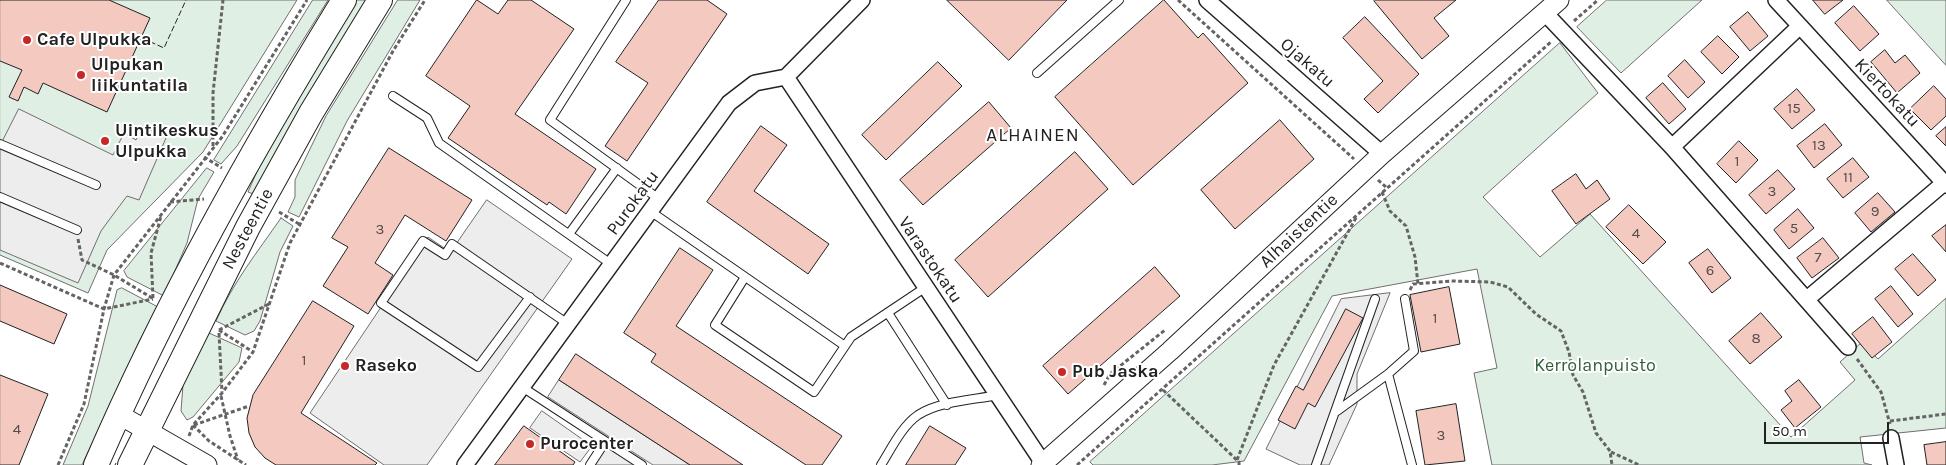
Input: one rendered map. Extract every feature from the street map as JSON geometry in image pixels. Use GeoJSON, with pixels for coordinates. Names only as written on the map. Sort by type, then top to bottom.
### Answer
{"type":"FeatureCollection","features":[{"type":"Feature","properties":{"kind":"main road","name":"Nesteentie"},"geometry":{"type":"LineString","coordinates":[[96,465],[159,329],[218,215],[283,100],[344,0]]}},
{"type":"Feature","properties":{"kind":"main road","name":"Nesteentie"},"geometry":{"type":"LineString","coordinates":[[130,465],[248,227],[311,113],[380,0]]}},
{"type":"Feature","properties":{"kind":"street"},"geometry":{"type":"LineString","coordinates":[[786,77],[862,0]]}},
{"type":"Feature","properties":{"kind":"street","name":"Ojakatu"},"geometry":{"type":"LineString","coordinates":[[1207,0],[1382,154]]}},
{"type":"Feature","properties":{"kind":"street","name":"Alhaistentie"},"geometry":{"type":"LineString","coordinates":[[1043,464],[1170,351],[1358,168],[1382,154],[1559,0]]}},
{"type":"Feature","properties":{"kind":"street","name":"Kiertokatu"},"geometry":{"type":"LineString","coordinates":[[1776,0],[1945,184],[1807,299]]}},
{"type":"Feature","properties":{"kind":"street"},"geometry":{"type":"LineString","coordinates":[[1545,13],[1672,147],[1848,347]]}},
{"type":"Feature","properties":{"kind":"street"},"geometry":{"type":"LineString","coordinates":[[1672,147],[1800,26]]}},
{"type":"Feature","properties":{"kind":"street","name":"Purokatu"},"geometry":{"type":"LineString","coordinates":[[465,465],[729,103],[755,83],[786,77]]}},
{"type":"Feature","properties":{"kind":"street","name":"Varastokatu"},"geometry":{"type":"LineString","coordinates":[[786,77],[1043,464]]}},
{"type":"Feature","properties":{"kind":"street"},"geometry":{"type":"LineString","coordinates":[[118,414],[184,450],[207,465]]}},
{"type":"Feature","properties":{"kind":"street"},"geometry":{"type":"LineString","coordinates":[[1891,438],[1896,465]]}},
{"type":"Feature","properties":{"kind":"lane"},"geometry":{"type":"LineString","coordinates":[[626,0],[550,120],[617,168],[655,205],[745,277],[845,346]]}},
{"type":"Feature","properties":{"kind":"lane"},"geometry":{"type":"LineString","coordinates":[[1037,72],[1119,0]]}},
{"type":"Feature","properties":{"kind":"lane"},"geometry":{"type":"LineString","coordinates":[[393,96],[427,118],[439,143],[611,264]]}},
{"type":"Feature","properties":{"kind":"lane"},"geometry":{"type":"LineString","coordinates":[[0,144],[96,185]]}},
{"type":"Feature","properties":{"kind":"lane"},"geometry":{"type":"LineString","coordinates":[[569,234],[617,168]]}},
{"type":"Feature","properties":{"kind":"lane"},"geometry":{"type":"LineString","coordinates":[[0,197],[77,230]]}},
{"type":"Feature","properties":{"kind":"lane"},"geometry":{"type":"LineString","coordinates":[[530,298],[478,367],[381,303],[424,240],[445,255],[452,244],[568,324]]}},
{"type":"Feature","properties":{"kind":"lane"},"geometry":{"type":"LineString","coordinates":[[745,277],[715,324],[814,392],[851,337],[926,288]]}},
{"type":"Feature","properties":{"kind":"lane"},"geometry":{"type":"LineString","coordinates":[[1316,465],[1337,411],[1375,299]]}},
{"type":"Feature","properties":{"kind":"lane"},"geometry":{"type":"LineString","coordinates":[[1337,411],[1388,374],[1414,351],[1405,299]]}},
{"type":"Feature","properties":{"kind":"lane"},"geometry":{"type":"LineString","coordinates":[[888,313],[946,405]]}},
{"type":"Feature","properties":{"kind":"lane"},"geometry":{"type":"LineString","coordinates":[[1388,374],[1412,465]]}},
{"type":"Feature","properties":{"kind":"lane"},"geometry":{"type":"LineString","coordinates":[[522,387],[642,465]]}},
{"type":"Feature","properties":{"kind":"lane"},"geometry":{"type":"LineString","coordinates":[[881,465],[902,433],[917,416],[934,408],[998,395]]}},
{"type":"Feature","properties":{"kind":"lane"},"geometry":{"type":"LineString","coordinates":[[590,465],[605,442]]}},
{"type":"Feature","properties":{"kind":"path"},"geometry":{"type":"LineString","coordinates":[[213,147],[213,93],[223,0]]}},
{"type":"Feature","properties":{"kind":"path"},"geometry":{"type":"LineString","coordinates":[[58,465],[84,404],[104,310],[114,275],[204,157],[222,137],[307,0]]}},
{"type":"Feature","properties":{"kind":"path"},"geometry":{"type":"LineString","coordinates":[[184,450],[193,425],[222,394],[253,352],[290,243],[299,224],[393,50],[425,0]]}},
{"type":"Feature","properties":{"kind":"path"},"geometry":{"type":"LineString","coordinates":[[1178,0],[1356,161],[1358,168],[1386,188]]}},
{"type":"Feature","properties":{"kind":"path"},"geometry":{"type":"LineString","coordinates":[[1079,464],[1598,0]]}},
{"type":"Feature","properties":{"kind":"path"},"geometry":{"type":"LineString","coordinates":[[204,157],[222,168]]}},
{"type":"Feature","properties":{"kind":"path"},"geometry":{"type":"LineString","coordinates":[[1382,192],[1390,212],[1406,226],[1415,257],[1418,284]]}},
{"type":"Feature","properties":{"kind":"path"},"geometry":{"type":"LineString","coordinates":[[170,202],[204,199]]}},
{"type":"Feature","properties":{"kind":"path"},"geometry":{"type":"LineString","coordinates":[[280,212],[299,224]]}},
{"type":"Feature","properties":{"kind":"path"},"geometry":{"type":"LineString","coordinates":[[153,299],[151,253],[161,213]]}},
{"type":"Feature","properties":{"kind":"path"},"geometry":{"type":"LineString","coordinates":[[1237,460],[1274,365],[1358,213]]}},
{"type":"Feature","properties":{"kind":"path"},"geometry":{"type":"LineString","coordinates":[[77,230],[82,260],[114,275],[153,299]]}},
{"type":"Feature","properties":{"kind":"path"},"geometry":{"type":"LineString","coordinates":[[0,263],[104,310],[153,299]]}},
{"type":"Feature","properties":{"kind":"path"},"geometry":{"type":"LineString","coordinates":[[1405,299],[1414,284],[1451,281],[1490,282],[1508,287],[1536,314],[1561,331],[1569,352],[1573,375],[1583,392],[1596,432],[1610,452],[1612,465]]}},
{"type":"Feature","properties":{"kind":"path"},"geometry":{"type":"LineString","coordinates":[[218,330],[269,303]]}},
{"type":"Feature","properties":{"kind":"path"},"geometry":{"type":"LineString","coordinates":[[1102,388],[1110,374],[1170,327]]}},
{"type":"Feature","properties":{"kind":"path"},"geometry":{"type":"LineString","coordinates":[[218,330],[253,352]]}},
{"type":"Feature","properties":{"kind":"path"},"geometry":{"type":"LineString","coordinates":[[218,330],[224,413],[238,460]]}},
{"type":"Feature","properties":{"kind":"path"},"geometry":{"type":"LineString","coordinates":[[1848,347],[1881,392],[1889,421],[1891,438]]}},
{"type":"Feature","properties":{"kind":"path"},"geometry":{"type":"LineString","coordinates":[[1163,390],[1237,460],[1239,465]]}},
{"type":"Feature","properties":{"kind":"path"},"geometry":{"type":"LineString","coordinates":[[193,425],[207,422],[224,413],[248,406]]}},
{"type":"Feature","properties":{"kind":"path"},"geometry":{"type":"LineString","coordinates":[[1889,421],[1946,414]]}},
{"type":"Feature","properties":{"kind":"path"},"geometry":{"type":"LineString","coordinates":[[193,425],[209,441],[246,465]]}},
{"type":"Feature","properties":{"kind":"path"},"geometry":{"type":"LineString","coordinates":[[1610,452],[1639,465]]}},
{"type":"Feature","properties":{"kind":"green space","name":"Uintikeskus Ulpukka"},"geometry":{"type":"Polygon","coordinates":[[[0,0],[297,0],[203,152],[107,250],[88,293],[0,255],[0,0]]]}},
{"type":"Feature","properties":{"kind":"green space"},"geometry":{"type":"Polygon","coordinates":[[[313,0],[328,0],[237,146],[221,164],[214,160],[313,0]]]}},
{"type":"Feature","properties":{"kind":"green space"},"geometry":{"type":"Polygon","coordinates":[[[356,0],[369,0],[256,195],[248,192],[269,144],[356,0]]]}},
{"type":"Feature","properties":{"kind":"green space"},"geometry":{"type":"Polygon","coordinates":[[[398,0],[420,0],[347,121],[299,217],[288,212],[295,197],[295,180],[326,116],[398,0]]]}},
{"type":"Feature","properties":{"kind":"green space"},"geometry":{"type":"Polygon","coordinates":[[[1607,0],[1702,0],[1621,73],[1577,27],[1607,0]]]}},
{"type":"Feature","properties":{"kind":"green space"},"geometry":{"type":"Polygon","coordinates":[[[1887,0],[1946,0],[1946,65],[1887,0]]]}},
{"type":"Feature","properties":{"kind":"green space","name":"Kerrolanpuisto"},"geometry":{"type":"Polygon","coordinates":[[[1560,43],[1598,93],[1483,197],[1540,257],[1590,214],[1791,437],[1855,380],[1840,362],[1862,342],[1878,359],[1946,298],[1946,428],[1860,437],[1864,463],[1872,465],[1492,465],[1474,373],[1497,368],[1477,269],[1332,296],[1244,461],[1212,465],[1093,465],[1090,462],[1560,43]]]}},
{"type":"Feature","properties":{"kind":"green space"},"geometry":{"type":"Polygon","coordinates":[[[207,168],[214,172],[198,199],[187,243],[164,296],[127,277],[124,271],[207,168]]]}},
{"type":"Feature","properties":{"kind":"green space"},"geometry":{"type":"Polygon","coordinates":[[[281,218],[293,226],[280,252],[260,321],[254,331],[245,335],[216,321],[238,280],[281,218]]]}},
{"type":"Feature","properties":{"kind":"green space"},"geometry":{"type":"Polygon","coordinates":[[[122,288],[158,307],[141,338],[82,465],[63,465],[88,406],[117,290],[122,288]]]}},
{"type":"Feature","properties":{"kind":"green space"},"geometry":{"type":"Polygon","coordinates":[[[209,333],[242,348],[239,362],[193,417],[187,420],[181,411],[183,385],[209,333]]]}},
{"type":"Feature","properties":{"kind":"shaded area"},"geometry":{"type":"Polygon","coordinates":[[[19,109],[113,155],[124,133],[136,140],[142,126],[166,138],[139,200],[127,196],[112,216],[101,231],[78,283],[0,250],[0,146],[19,109]]]}},
{"type":"Feature","properties":{"kind":"shaded area"},"geometry":{"type":"Polygon","coordinates":[[[487,200],[572,259],[427,465],[384,465],[310,413],[428,237],[450,252],[487,200]]]}},
{"type":"Feature","properties":{"kind":"shaded area"},"geometry":{"type":"Polygon","coordinates":[[[1390,293],[1357,374],[1357,404],[1329,465],[1300,465],[1266,449],[1341,299],[1390,293]]]}},
{"type":"Feature","properties":{"kind":"shaded area"},"geometry":{"type":"Polygon","coordinates":[[[559,380],[690,465],[653,465],[548,397],[559,380]]]}},
{"type":"Feature","properties":{"kind":"shaded area"},"geometry":{"type":"Polygon","coordinates":[[[542,411],[592,446],[580,462],[530,428],[542,411]]]}},
{"type":"Feature","properties":{"kind":"shaded area"},"geometry":{"type":"Polygon","coordinates":[[[605,442],[641,465],[590,465],[605,442]]]}},
{"type":"Feature","properties":{"kind":"building"},"geometry":{"type":"Polygon","coordinates":[[[0,0],[109,0],[150,18],[107,112],[43,83],[38,94],[24,87],[18,101],[9,97],[22,70],[0,61],[0,0]]]}},
{"type":"Feature","properties":{"kind":"building"},"geometry":{"type":"Polygon","coordinates":[[[477,0],[498,14],[508,0],[531,0],[574,29],[515,114],[596,169],[566,214],[549,202],[547,205],[448,138],[470,106],[426,76],[477,0]]]}},
{"type":"Feature","properties":{"kind":"building"},"geometry":{"type":"Polygon","coordinates":[[[659,0],[707,0],[727,14],[627,161],[605,146],[648,83],[616,62],[659,0]]]}},
{"type":"Feature","properties":{"kind":"building"},"geometry":{"type":"Polygon","coordinates":[[[947,0],[1067,0],[1009,60],[947,0]]]}},
{"type":"Feature","properties":{"kind":"building"},"geometry":{"type":"Polygon","coordinates":[[[1164,0],[1198,38],[1203,33],[1248,83],[1133,185],[1055,97],[1164,0]]]}},
{"type":"Feature","properties":{"kind":"building"},"geometry":{"type":"Polygon","coordinates":[[[1375,0],[1456,0],[1434,18],[1449,36],[1422,59],[1375,0]]]}},
{"type":"Feature","properties":{"kind":"building"},"geometry":{"type":"Polygon","coordinates":[[[1813,0],[1843,0],[1825,14],[1813,0]]]}},
{"type":"Feature","properties":{"kind":"building"},"geometry":{"type":"Polygon","coordinates":[[[1854,6],[1879,34],[1860,51],[1835,23],[1854,6]]]}},
{"type":"Feature","properties":{"kind":"building"},"geometry":{"type":"Polygon","coordinates":[[[1748,12],[1768,36],[1750,51],[1730,27],[1748,12]]]}},
{"type":"Feature","properties":{"kind":"building"},"geometry":{"type":"Polygon","coordinates":[[[1365,17],[1419,74],[1378,113],[1364,99],[1383,81],[1343,38],[1365,17]]]}},
{"type":"Feature","properties":{"kind":"building"},"geometry":{"type":"Polygon","coordinates":[[[1718,36],[1739,57],[1722,74],[1701,52],[1718,36]]]}},
{"type":"Feature","properties":{"kind":"building"},"geometry":{"type":"Polygon","coordinates":[[[1885,50],[1895,63],[1905,55],[1920,73],[1897,93],[1871,62],[1885,50]]]}},
{"type":"Feature","properties":{"kind":"building"},"geometry":{"type":"Polygon","coordinates":[[[1685,60],[1705,82],[1688,98],[1668,76],[1685,60]]]}},
{"type":"Feature","properties":{"kind":"building"},"geometry":{"type":"Polygon","coordinates":[[[938,62],[962,86],[886,160],[862,135],[938,62]]]}},
{"type":"Feature","properties":{"kind":"building"},"geometry":{"type":"Polygon","coordinates":[[[1663,83],[1686,109],[1669,124],[1646,98],[1663,83]]]}},
{"type":"Feature","properties":{"kind":"building"},"geometry":{"type":"Polygon","coordinates":[[[1934,86],[1946,99],[1946,116],[1931,130],[1910,109],[1934,86]]]}},
{"type":"Feature","properties":{"kind":"building"},"geometry":{"type":"Polygon","coordinates":[[[1797,89],[1815,110],[1792,129],[1774,109],[1797,89]]]}},
{"type":"Feature","properties":{"kind":"building"},"geometry":{"type":"Polygon","coordinates":[[[989,102],[1011,128],[923,205],[900,180],[989,102]]]}},
{"type":"Feature","properties":{"kind":"building"},"geometry":{"type":"Polygon","coordinates":[[[1280,120],[1314,159],[1235,229],[1201,190],[1280,120]]]}},
{"type":"Feature","properties":{"kind":"building"},"geometry":{"type":"Polygon","coordinates":[[[1825,124],[1842,145],[1814,168],[1797,146],[1825,124]]]}},
{"type":"Feature","properties":{"kind":"building"},"geometry":{"type":"Polygon","coordinates":[[[761,126],[787,145],[754,191],[829,244],[808,274],[707,202],[761,126]]]}},
{"type":"Feature","properties":{"kind":"building"},"geometry":{"type":"Polygon","coordinates":[[[1946,127],[1946,146],[1936,136],[1946,127]]]}},
{"type":"Feature","properties":{"kind":"building"},"geometry":{"type":"Polygon","coordinates":[[[1739,141],[1758,160],[1736,183],[1717,164],[1739,141]]]}},
{"type":"Feature","properties":{"kind":"building"},"geometry":{"type":"Polygon","coordinates":[[[389,148],[472,200],[446,241],[405,215],[375,263],[393,275],[368,314],[323,286],[348,247],[332,238],[389,148]]]}},
{"type":"Feature","properties":{"kind":"building"},"geometry":{"type":"Polygon","coordinates":[[[1075,152],[1108,189],[988,297],[955,260],[1075,152]]]}},
{"type":"Feature","properties":{"kind":"building"},"geometry":{"type":"Polygon","coordinates":[[[1853,158],[1869,177],[1843,198],[1827,179],[1853,158]]]}},
{"type":"Feature","properties":{"kind":"building"},"geometry":{"type":"Polygon","coordinates":[[[1778,170],[1795,189],[1766,214],[1749,195],[1778,170]]]}},
{"type":"Feature","properties":{"kind":"building"},"geometry":{"type":"Polygon","coordinates":[[[1576,174],[1586,189],[1597,180],[1610,199],[1576,224],[1552,191],[1576,174]]]}},
{"type":"Feature","properties":{"kind":"building"},"geometry":{"type":"Polygon","coordinates":[[[1878,193],[1895,212],[1871,232],[1855,213],[1878,193]]]}},
{"type":"Feature","properties":{"kind":"building"},"geometry":{"type":"Polygon","coordinates":[[[1629,205],[1666,242],[1643,264],[1606,227],[1629,205]]]}},
{"type":"Feature","properties":{"kind":"building"},"geometry":{"type":"Polygon","coordinates":[[[1798,209],[1814,228],[1789,249],[1774,230],[1798,209]]]}},
{"type":"Feature","properties":{"kind":"building"},"geometry":{"type":"Polygon","coordinates":[[[1946,225],[1946,252],[1932,236],[1946,225]]]}},
{"type":"Feature","properties":{"kind":"building"},"geometry":{"type":"Polygon","coordinates":[[[1823,238],[1839,258],[1812,278],[1797,258],[1823,238]]]}},
{"type":"Feature","properties":{"kind":"building"},"geometry":{"type":"Polygon","coordinates":[[[680,248],[713,270],[676,326],[842,436],[822,465],[806,465],[651,362],[656,354],[624,333],[680,248]]]}},
{"type":"Feature","properties":{"kind":"building"},"geometry":{"type":"Polygon","coordinates":[[[1708,249],[1731,278],[1712,293],[1689,263],[1708,249]]]}},
{"type":"Feature","properties":{"kind":"building"},"geometry":{"type":"Polygon","coordinates":[[[1913,254],[1936,280],[1918,296],[1895,269],[1913,254]]]}},
{"type":"Feature","properties":{"kind":"building"},"geometry":{"type":"Polygon","coordinates":[[[1155,267],[1180,296],[1068,394],[1043,366],[1155,267]]]}},
{"type":"Feature","properties":{"kind":"building"},"geometry":{"type":"Polygon","coordinates":[[[0,285],[67,314],[54,344],[0,321],[0,285]]]}},
{"type":"Feature","properties":{"kind":"building"},"geometry":{"type":"Polygon","coordinates":[[[1891,286],[1913,314],[1898,327],[1875,299],[1891,286]]]}},
{"type":"Feature","properties":{"kind":"building"},"geometry":{"type":"Polygon","coordinates":[[[1449,287],[1460,344],[1421,352],[1410,295],[1449,287]]]}},
{"type":"Feature","properties":{"kind":"building"},"geometry":{"type":"Polygon","coordinates":[[[313,301],[354,326],[301,413],[377,463],[375,465],[276,465],[265,458],[255,447],[249,433],[247,418],[253,395],[313,301]]]}},
{"type":"Feature","properties":{"kind":"building"},"geometry":{"type":"Polygon","coordinates":[[[1346,309],[1363,318],[1315,407],[1308,403],[1295,429],[1278,420],[1296,386],[1303,390],[1346,309]]]}},
{"type":"Feature","properties":{"kind":"building"},"geometry":{"type":"Polygon","coordinates":[[[1761,313],[1782,337],[1750,364],[1729,341],[1761,313]]]}},
{"type":"Feature","properties":{"kind":"building"},"geometry":{"type":"Polygon","coordinates":[[[1873,317],[1892,342],[1872,358],[1852,334],[1873,317]]]}},
{"type":"Feature","properties":{"kind":"building"},"geometry":{"type":"Polygon","coordinates":[[[576,354],[743,465],[690,465],[559,380],[576,354]]]}},
{"type":"Feature","properties":{"kind":"building"},"geometry":{"type":"Polygon","coordinates":[[[0,375],[48,394],[19,465],[0,465],[0,375]]]}},
{"type":"Feature","properties":{"kind":"building"},"geometry":{"type":"Polygon","coordinates":[[[1799,380],[1821,407],[1795,428],[1781,410],[1792,401],[1785,391],[1799,380]]]}},
{"type":"Feature","properties":{"kind":"building"},"geometry":{"type":"Polygon","coordinates":[[[1456,404],[1465,461],[1425,465],[1416,411],[1456,404]]]}},
{"type":"Feature","properties":{"kind":"building","name":"Purocenter"},"geometry":{"type":"Polygon","coordinates":[[[524,426],[575,462],[573,465],[495,465],[524,426]]]}},
{"type":"Feature","properties":{"kind":"building"},"geometry":{"type":"Polygon","coordinates":[[[930,426],[966,448],[955,465],[906,465],[930,426]]]}},
{"type":"Feature","properties":{"kind":"building"},"geometry":{"type":"Polygon","coordinates":[[[1946,442],[1946,465],[1927,465],[1924,445],[1946,442]]]}},
{"type":"Feature","properties":{"kind":"fence"},"geometry":{"type":"LineString","coordinates":[[142,38],[164,48],[186,0]]}},
{"type":"Feature","properties":{"kind":"place","name":"Cafe Ulpukka"},"geometry":{"type":"Point","coordinates":[27,40]}},
{"type":"Feature","properties":{"kind":"place","name":"Ulpukan liikuntatila"},"geometry":{"type":"Point","coordinates":[81,75]}},
{"type":"Feature","properties":{"kind":"place","name":"Uintikeskus Ulpukka"},"geometry":{"type":"Point","coordinates":[105,141]}},
{"type":"Feature","properties":{"kind":"place","name":"Raseko"},"geometry":{"type":"Point","coordinates":[345,366]}},
{"type":"Feature","properties":{"kind":"place","name":"Pub Jaska"},"geometry":{"type":"Point","coordinates":[1062,372]}},
{"type":"Feature","properties":{"kind":"place","name":"Purocenter"},"geometry":{"type":"Point","coordinates":[530,444]}},
{"type":"Feature","properties":{"kind":"district","name":"ALHAINEN"},"geometry":{"type":"Point","coordinates":[1033,136]}}]}
